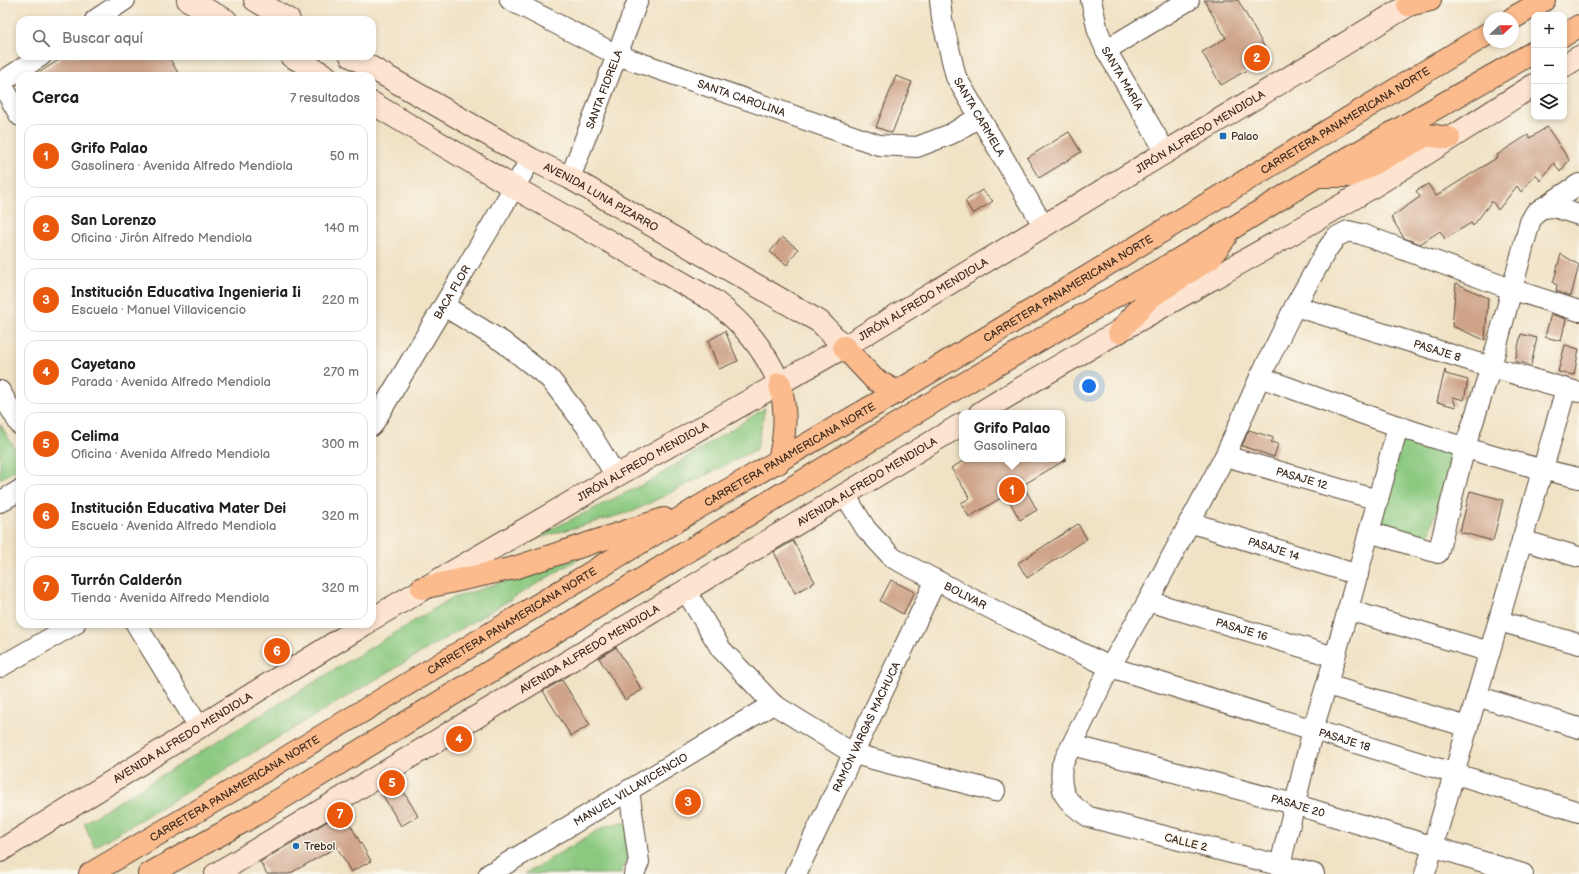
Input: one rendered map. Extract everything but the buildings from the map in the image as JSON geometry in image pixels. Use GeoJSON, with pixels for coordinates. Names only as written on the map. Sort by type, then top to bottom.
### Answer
{"type":"FeatureCollection","features":[{"type":"Feature","properties":{"kind":"highway"},"geometry":{"type":"LineString","coordinates":[[1412,3],[1430,0]]}},
{"type":"Feature","properties":{"kind":"highway"},"geometry":{"type":"LineString","coordinates":[[1519,15],[1544,0]]}},
{"type":"Feature","properties":{"kind":"highway"},"geometry":{"type":"LineString","coordinates":[[1567,32],[1579,26]]}},
{"type":"Feature","properties":{"kind":"highway","name":"CARRETERA PANAMERICANA NORTE"},"geometry":{"type":"LineString","coordinates":[[90,874],[223,796],[699,507],[778,463],[897,392],[1483,37]]}},
{"type":"Feature","properties":{"kind":"highway"},"geometry":{"type":"LineString","coordinates":[[149,874],[246,820],[943,396],[1231,228],[1317,176],[1531,54]]}},
{"type":"Feature","properties":{"kind":"highway"},"geometry":{"type":"LineString","coordinates":[[1317,176],[1350,176],[1427,135],[1448,138]]}},
{"type":"Feature","properties":{"kind":"highway"},"geometry":{"type":"LineString","coordinates":[[1119,332],[1149,298],[1209,259],[1231,228]]}},
{"type":"Feature","properties":{"kind":"highway"},"geometry":{"type":"LineString","coordinates":[[844,348],[874,379],[897,392]]}},
{"type":"Feature","properties":{"kind":"highway"},"geometry":{"type":"LineString","coordinates":[[778,463],[783,448],[786,419],[780,384]]}},
{"type":"Feature","properties":{"kind":"highway"},"geometry":{"type":"LineString","coordinates":[[422,588],[514,568],[699,507]]}},
{"type":"Feature","properties":{"kind":"main road"},"geometry":{"type":"LineString","coordinates":[[188,0],[218,16]]}},
{"type":"Feature","properties":{"kind":"main road"},"geometry":{"type":"LineString","coordinates":[[255,0],[282,16]]}},
{"type":"Feature","properties":{"kind":"main road","name":"JIRÓN ALFREDO MENDIOLA"},"geometry":{"type":"LineString","coordinates":[[422,588],[616,476],[844,348],[1043,225],[1412,3]]}},
{"type":"Feature","properties":{"kind":"main road"},"geometry":{"type":"LineString","coordinates":[[1567,64],[1579,57]]}},
{"type":"Feature","properties":{"kind":"main road"},"geometry":{"type":"LineString","coordinates":[[298,60],[319,72]]}},
{"type":"Feature","properties":{"kind":"main road","name":"AVENIDA LUNA PIZARRO"},"geometry":{"type":"LineString","coordinates":[[358,60],[531,159],[570,178],[820,322],[844,348]]}},
{"type":"Feature","properties":{"kind":"main road"},"geometry":{"type":"LineString","coordinates":[[985,410],[1064,362],[1349,201],[1531,87]]}},
{"type":"Feature","properties":{"kind":"main road"},"geometry":{"type":"LineString","coordinates":[[376,105],[515,188],[714,301],[733,315],[748,330],[770,362],[780,384]]}},
{"type":"Feature","properties":{"kind":"main road","name":"AVENIDA ALFREDO MENDIOLA"},"geometry":{"type":"LineString","coordinates":[[216,874],[239,868],[686,591],[959,426]]}},
{"type":"Feature","properties":{"kind":"main road"},"geometry":{"type":"LineString","coordinates":[[376,617],[422,588]]}},
{"type":"Feature","properties":{"kind":"main road","name":"AVENIDA ALFREDO MENDIOLA"},"geometry":{"type":"LineString","coordinates":[[0,851],[358,628]]}},
{"type":"Feature","properties":{"kind":"street"},"geometry":{"type":"LineString","coordinates":[[101,16],[125,0]]}},
{"type":"Feature","properties":{"kind":"street","name":"SANTA CAROLINA"},"geometry":{"type":"LineString","coordinates":[[510,0],[617,55],[879,145],[917,147],[951,134],[979,117]]}},
{"type":"Feature","properties":{"kind":"street","name":"SANTA FIORELA"},"geometry":{"type":"LineString","coordinates":[[570,178],[638,0]]}},
{"type":"Feature","properties":{"kind":"street","name":"SANTA CARMELA"},"geometry":{"type":"LineString","coordinates":[[940,0],[942,19],[956,77],[1043,225]]}},
{"type":"Feature","properties":{"kind":"street","name":"SANTA MARÍA"},"geometry":{"type":"LineString","coordinates":[[1091,0],[1098,31],[1106,50],[1165,151]]}},
{"type":"Feature","properties":{"kind":"street"},"geometry":{"type":"LineString","coordinates":[[1106,50],[1189,0]]}},
{"type":"Feature","properties":{"kind":"street"},"geometry":{"type":"LineString","coordinates":[[17,72],[35,60]]}},
{"type":"Feature","properties":{"kind":"street"},"geometry":{"type":"LineString","coordinates":[[16,72],[0,83],[16,109]]}},
{"type":"Feature","properties":{"kind":"street","name":"BACA FLOR"},"geometry":{"type":"LineString","coordinates":[[376,419],[531,159]]}},
{"type":"Feature","properties":{"kind":"street"},"geometry":{"type":"LineString","coordinates":[[1369,532],[1438,553],[1465,447],[1491,367],[1530,222],[1535,213],[1579,184]]}},
{"type":"Feature","properties":{"kind":"street"},"geometry":{"type":"LineString","coordinates":[[1542,208],[1554,207],[1579,216]]}},
{"type":"Feature","properties":{"kind":"street"},"geometry":{"type":"LineString","coordinates":[[1072,745],[1110,666],[1148,601],[1225,456],[1260,377],[1296,306],[1326,250],[1336,237],[1348,231],[1511,289],[1579,311]]}},
{"type":"Feature","properties":{"kind":"street"},"geometry":{"type":"LineString","coordinates":[[444,306],[504,342],[550,379],[586,426],[616,476]]}},
{"type":"Feature","properties":{"kind":"street","name":"PASAJE 8"},"geometry":{"type":"LineString","coordinates":[[1296,306],[1572,391]]}},
{"type":"Feature","properties":{"kind":"street"},"geometry":{"type":"LineString","coordinates":[[1260,377],[1398,426],[1542,470],[1579,478]]}},
{"type":"Feature","properties":{"kind":"street"},"geometry":{"type":"LineString","coordinates":[[0,391],[16,418]]}},
{"type":"Feature","properties":{"kind":"street"},"geometry":{"type":"LineString","coordinates":[[1425,874],[1542,470],[1572,391]]}},
{"type":"Feature","properties":{"kind":"street"},"geometry":{"type":"LineString","coordinates":[[1280,865],[1313,729],[1335,657],[1398,426]]}},
{"type":"Feature","properties":{"kind":"street","name":"PASAJE 12"},"geometry":{"type":"LineString","coordinates":[[1225,456],[1378,500]]}},
{"type":"Feature","properties":{"kind":"street"},"geometry":{"type":"LineString","coordinates":[[0,502],[16,492]]}},
{"type":"Feature","properties":{"kind":"street","name":"BOLIVAR"},"geometry":{"type":"LineString","coordinates":[[845,495],[866,529],[893,558],[1013,620],[1110,666]]}},
{"type":"Feature","properties":{"kind":"street","name":"PASAJE 14"},"geometry":{"type":"LineString","coordinates":[[1190,522],[1358,575]]}},
{"type":"Feature","properties":{"kind":"street"},"geometry":{"type":"LineString","coordinates":[[1522,540],[1579,557]]}},
{"type":"Feature","properties":{"kind":"street","name":"RAMÓN VARGAS MACHUCA"},"geometry":{"type":"LineString","coordinates":[[796,874],[936,580]]}},
{"type":"Feature","properties":{"kind":"street"},"geometry":{"type":"LineString","coordinates":[[686,591],[721,649],[773,704],[854,754],[995,791]]}},
{"type":"Feature","properties":{"kind":"street","name":"PASAJE 16"},"geometry":{"type":"LineString","coordinates":[[1148,601],[1335,657]]}},
{"type":"Feature","properties":{"kind":"street"},"geometry":{"type":"LineString","coordinates":[[1348,610],[1490,652]]}},
{"type":"Feature","properties":{"kind":"street"},"geometry":{"type":"LineString","coordinates":[[1499,621],[1579,644]]}},
{"type":"Feature","properties":{"kind":"street"},"geometry":{"type":"LineString","coordinates":[[0,667],[68,628]]}},
{"type":"Feature","properties":{"kind":"street"},"geometry":{"type":"LineString","coordinates":[[138,628],[199,727]]}},
{"type":"Feature","properties":{"kind":"street","name":"PASAJE 18"},"geometry":{"type":"LineString","coordinates":[[1110,666],[1579,812]]}},
{"type":"Feature","properties":{"kind":"street"},"geometry":{"type":"LineString","coordinates":[[1327,685],[1468,727]]}},
{"type":"Feature","properties":{"kind":"street"},"geometry":{"type":"LineString","coordinates":[[1477,696],[1579,728]]}},
{"type":"Feature","properties":{"kind":"street","name":"MANUEL VILLAVICENCIO"},"geometry":{"type":"LineString","coordinates":[[489,874],[773,704]]}},
{"type":"Feature","properties":{"kind":"street","name":"CALLE 2"},"geometry":{"type":"LineString","coordinates":[[1072,745],[1062,765],[1060,782],[1064,796],[1075,808],[1089,817],[1314,874]]}},
{"type":"Feature","properties":{"kind":"street","name":"PASAJE 20"},"geometry":{"type":"LineString","coordinates":[[1072,745],[1294,804],[1523,874]]}},
{"type":"Feature","properties":{"kind":"street"},"geometry":{"type":"LineString","coordinates":[[629,790],[639,862],[634,874]]}},
{"type":"Feature","properties":{"kind":"green space"},"geometry":{"type":"Polygon","coordinates":[[[765,408],[757,449],[634,511],[527,541],[652,480],[765,408]]]}},
{"type":"Feature","properties":{"kind":"green space"},"geometry":{"type":"Polygon","coordinates":[[[0,424],[16,450],[16,469],[0,479],[0,424]]]}},
{"type":"Feature","properties":{"kind":"green space"},"geometry":{"type":"Polygon","coordinates":[[[1403,436],[1454,452],[1428,538],[1378,523],[1403,436]]]}},
{"type":"Feature","properties":{"kind":"green space"},"geometry":{"type":"Polygon","coordinates":[[[587,554],[94,847],[84,823],[450,599],[587,554]]]}},
{"type":"Feature","properties":{"kind":"green space"},"geometry":{"type":"Polygon","coordinates":[[[629,822],[627,861],[620,874],[525,874],[605,826],[629,822]]]}},
{"type":"Feature","properties":{"kind":"place","name":"San Lorenzo"},"geometry":{"type":"Point","coordinates":[1257,58]}},
{"type":"Feature","properties":{"kind":"place","name":"Palao"},"geometry":{"type":"Point","coordinates":[1223,136]}},
{"type":"Feature","properties":{"kind":"place","name":"Grifo Palao"},"geometry":{"type":"Point","coordinates":[1012,490]}},
{"type":"Feature","properties":{"kind":"place","name":"Institución Educativa Mater Dei"},"geometry":{"type":"Point","coordinates":[277,651]}},
{"type":"Feature","properties":{"kind":"place","name":"Cayetano"},"geometry":{"type":"Point","coordinates":[459,739]}},
{"type":"Feature","properties":{"kind":"place","name":"Celima"},"geometry":{"type":"Point","coordinates":[392,783]}},
{"type":"Feature","properties":{"kind":"place","name":"Institución Educativa Ingenieria Ii"},"geometry":{"type":"Point","coordinates":[688,802]}},
{"type":"Feature","properties":{"kind":"place","name":"Turrón Calderón"},"geometry":{"type":"Point","coordinates":[340,815]}},
{"type":"Feature","properties":{"kind":"place","name":"Trebol"},"geometry":{"type":"Point","coordinates":[296,846]}}]}
